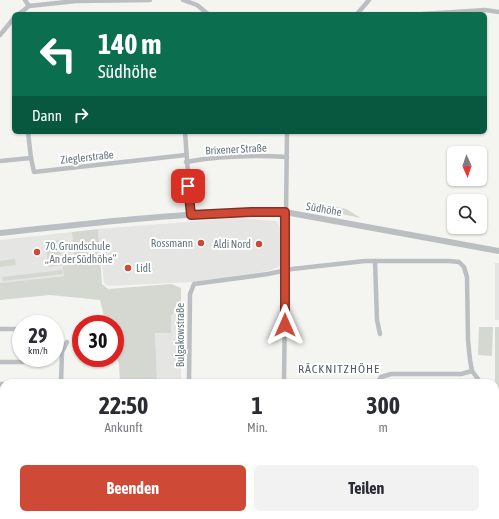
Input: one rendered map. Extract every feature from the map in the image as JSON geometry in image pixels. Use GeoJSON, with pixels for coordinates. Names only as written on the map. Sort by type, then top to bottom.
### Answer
{"type":"FeatureCollection","features":[{"type":"Feature","properties":{"kind":"street"},"geometry":{"type":"LineString","coordinates":[[25,0],[29,6]]}},
{"type":"Feature","properties":{"kind":"street"},"geometry":{"type":"LineString","coordinates":[[22,12],[29,6],[76,1],[135,2],[150,0]]}},
{"type":"Feature","properties":{"kind":"street"},"geometry":{"type":"LineString","coordinates":[[183,0],[197,5],[206,12]]}},
{"type":"Feature","properties":{"kind":"street"},"geometry":{"type":"LineString","coordinates":[[359,12],[369,0]]}},
{"type":"Feature","properties":{"kind":"street"},"geometry":{"type":"LineString","coordinates":[[454,12],[485,10],[499,12]]}},
{"type":"Feature","properties":{"kind":"street"},"geometry":{"type":"LineString","coordinates":[[0,35],[12,20]]}},
{"type":"Feature","properties":{"kind":"street"},"geometry":{"type":"LineString","coordinates":[[0,161],[30,158],[28,134]]}},
{"type":"Feature","properties":{"kind":"street"},"geometry":{"type":"LineString","coordinates":[[185,134],[191,215]]}},
{"type":"Feature","properties":{"kind":"street"},"geometry":{"type":"LineString","coordinates":[[284,379],[287,134]]}},
{"type":"Feature","properties":{"kind":"street","name":"Zieglerstraße"},"geometry":{"type":"LineString","coordinates":[[30,158],[34,172],[186,155]]}},
{"type":"Feature","properties":{"kind":"street","name":"Brixener Straße"},"geometry":{"type":"LineString","coordinates":[[186,162],[214,157],[256,155],[287,157]]}},
{"type":"Feature","properties":{"kind":"street","name":"Südhöhe"},"geometry":{"type":"LineString","coordinates":[[0,233],[150,217],[251,212],[285,212],[499,251]]}},
{"type":"Feature","properties":{"kind":"street"},"geometry":{"type":"LineString","coordinates":[[285,270],[376,261],[459,262],[464,267],[467,277],[468,340],[472,371],[478,379]]}},
{"type":"Feature","properties":{"kind":"street"},"geometry":{"type":"LineString","coordinates":[[376,261],[377,320],[380,334]]}},
{"type":"Feature","properties":{"kind":"street","name":"Bulgakowstraße"},"geometry":{"type":"LineString","coordinates":[[189,379],[190,294],[192,286],[202,282],[285,270]]}},
{"type":"Feature","properties":{"kind":"street"},"geometry":{"type":"LineString","coordinates":[[0,329],[12,329]]}},
{"type":"Feature","properties":{"kind":"street"},"geometry":{"type":"LineString","coordinates":[[61,379],[62,352],[67,342]]}},
{"type":"Feature","properties":{"kind":"street"},"geometry":{"type":"LineString","coordinates":[[0,362],[12,362]]}},
{"type":"Feature","properties":{"kind":"street"},"geometry":{"type":"LineString","coordinates":[[380,379],[391,374],[461,374],[472,371]]}},
{"type":"Feature","properties":{"kind":"shaded area"},"geometry":{"type":"Polygon","coordinates":[[[313,202],[346,209],[361,218],[311,208],[313,202]]]}},
{"type":"Feature","properties":{"kind":"shaded area"},"geometry":{"type":"Polygon","coordinates":[[[236,218],[277,221],[281,230],[280,266],[268,271],[194,282],[108,286],[104,283],[98,229],[236,218]]]}},
{"type":"Feature","properties":{"kind":"shaded area"},"geometry":{"type":"Polygon","coordinates":[[[98,229],[102,284],[108,289],[171,284],[181,288],[181,303],[171,316],[171,333],[155,333],[157,379],[120,379],[119,367],[124,367],[124,315],[104,315],[100,300],[50,295],[0,300],[0,283],[64,276],[63,266],[75,264],[72,232],[98,229]]]}},
{"type":"Feature","properties":{"kind":"shaded area","name":"70. Grundschule „An der Südhöhe“"},"geometry":{"type":"Polygon","coordinates":[[[72,232],[76,264],[64,276],[0,283],[0,240],[72,232]]]}},
{"type":"Feature","properties":{"kind":"shaded area"},"geometry":{"type":"Polygon","coordinates":[[[59,240],[62,265],[48,267],[46,241],[59,240]]]}},
{"type":"Feature","properties":{"kind":"shaded area"},"geometry":{"type":"Polygon","coordinates":[[[15,259],[16,265],[0,267],[0,261],[15,259]]]}},
{"type":"Feature","properties":{"kind":"shaded area"},"geometry":{"type":"Polygon","coordinates":[[[495,263],[499,263],[499,320],[495,320],[495,263]]]}},
{"type":"Feature","properties":{"kind":"shaded area"},"geometry":{"type":"Polygon","coordinates":[[[62,270],[63,274],[3,281],[2,277],[62,270]]]}},
{"type":"Feature","properties":{"kind":"shaded area"},"geometry":{"type":"Polygon","coordinates":[[[181,303],[181,379],[157,379],[155,332],[181,303]]]}},
{"type":"Feature","properties":{"kind":"shaded area"},"geometry":{"type":"Polygon","coordinates":[[[479,327],[493,327],[492,356],[478,355],[479,327]]]}},
{"type":"Feature","properties":{"kind":"shaded area"},"geometry":{"type":"Polygon","coordinates":[[[495,327],[499,327],[499,379],[495,379],[495,327]]]}},
{"type":"Feature","properties":{"kind":"place","name":"Rossmann"},"geometry":{"type":"Point","coordinates":[201,243]}},
{"type":"Feature","properties":{"kind":"place","name":"Aldi Nord"},"geometry":{"type":"Point","coordinates":[259,244]}},
{"type":"Feature","properties":{"kind":"place","name":"70. Grundschule „An der Südhöhe“"},"geometry":{"type":"Point","coordinates":[37,252]}},
{"type":"Feature","properties":{"kind":"place","name":"Lidl"},"geometry":{"type":"Point","coordinates":[128,268]}},
{"type":"Feature","properties":{"kind":"district","name":"RÄCKNITZHÖHE"},"geometry":{"type":"Point","coordinates":[339,369]}},
{"type":"Feature","properties":{"kind":"route"},"geometry":{"type":"LineString","coordinates":[[188,186],[191,215],[229,212],[285,212],[285,325]]}}]}
